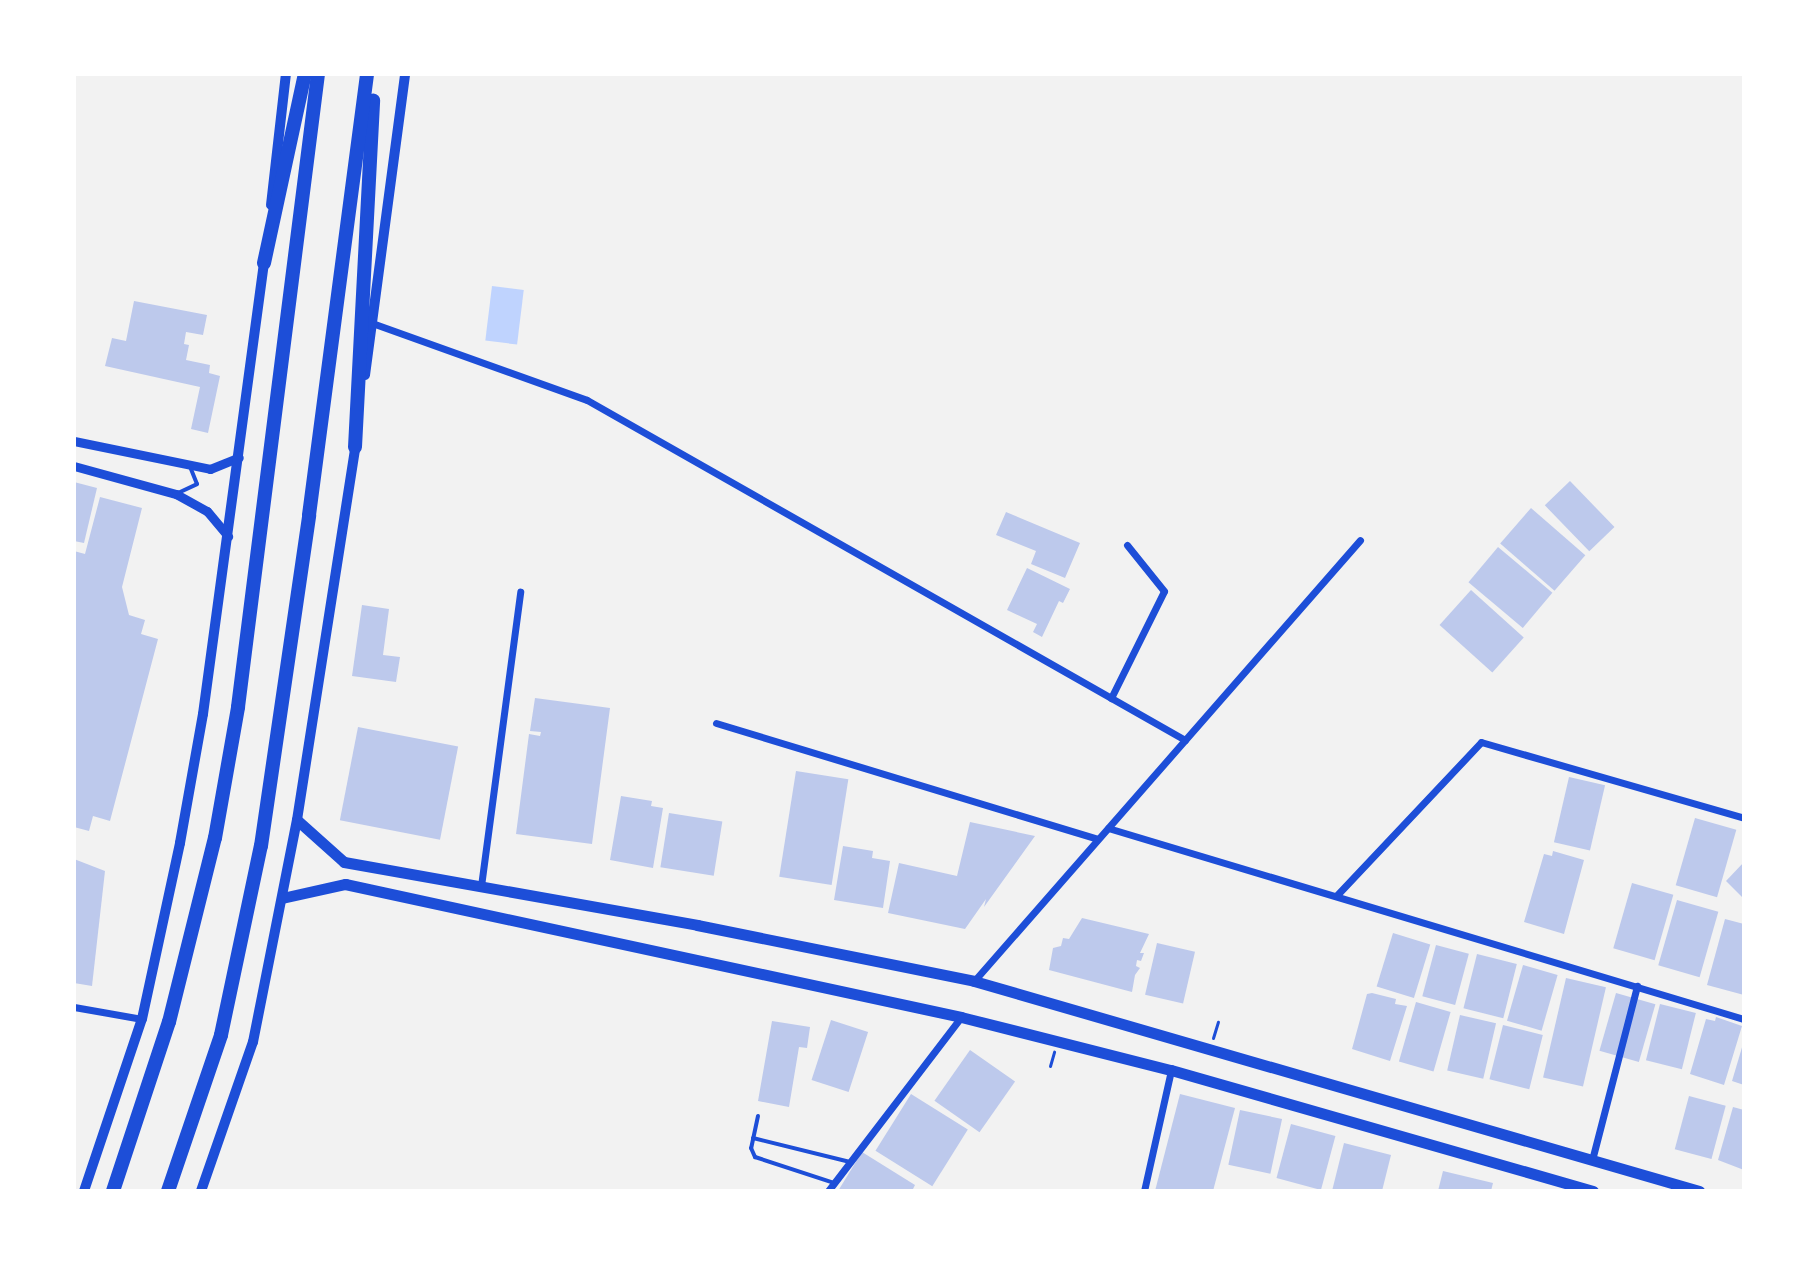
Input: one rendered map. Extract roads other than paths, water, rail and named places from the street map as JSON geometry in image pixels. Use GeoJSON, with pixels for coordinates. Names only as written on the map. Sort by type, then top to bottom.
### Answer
{"type":"FeatureCollection","features":[{"type":"Feature","properties":{"kind":"highway"},"geometry":{"type":"LineString","coordinates":[[264,263],[305,74]]}},
{"type":"Feature","properties":{"kind":"highway"},"geometry":{"type":"LineString","coordinates":[[113,1191],[169,1022],[215,838],[238,707],[318,74]]}},
{"type":"Feature","properties":{"kind":"highway"},"geometry":{"type":"LineString","coordinates":[[168,1191],[221,1035],[261,846],[312,499],[367,74]]}},
{"type":"Feature","properties":{"kind":"highway"},"geometry":{"type":"LineString","coordinates":[[355,447],[374,74]]}},
{"type":"Feature","properties":{"kind":"main road"},"geometry":{"type":"LineString","coordinates":[[84,1191],[142,1019],[180,843],[239,457],[286,74]]}},
{"type":"Feature","properties":{"kind":"main road"},"geometry":{"type":"LineString","coordinates":[[201,1191],[253,1042],[297,820],[355,447],[405,74]]}},
{"type":"Feature","properties":{"kind":"main road"},"geometry":{"type":"LineString","coordinates":[[297,820],[344,862],[974,981],[1699,1191]]}},
{"type":"Feature","properties":{"kind":"main road"},"geometry":{"type":"LineString","coordinates":[[282,898],[345,884],[961,1017],[1171,1070],[1593,1191]]}},
{"type":"Feature","properties":{"kind":"street"},"geometry":{"type":"LineString","coordinates":[[372,323],[587,400],[1185,740]]}},
{"type":"Feature","properties":{"kind":"street"},"geometry":{"type":"LineString","coordinates":[[74,441],[210,469],[239,457]]}},
{"type":"Feature","properties":{"kind":"street"},"geometry":{"type":"LineString","coordinates":[[74,466],[176,494],[207,511],[228,536]]}},
{"type":"Feature","properties":{"kind":"street"},"geometry":{"type":"LineString","coordinates":[[974,981],[1360,540]]}},
{"type":"Feature","properties":{"kind":"street"},"geometry":{"type":"LineString","coordinates":[[1111,698],[1164,591],[1127,545]]}},
{"type":"Feature","properties":{"kind":"street"},"geometry":{"type":"LineString","coordinates":[[481,886],[520,592]]}},
{"type":"Feature","properties":{"kind":"street"},"geometry":{"type":"LineString","coordinates":[[716,723],[1097,839]]}},
{"type":"Feature","properties":{"kind":"street"},"geometry":{"type":"LineString","coordinates":[[1337,895],[1481,742],[1744,818]]}},
{"type":"Feature","properties":{"kind":"street"},"geometry":{"type":"LineString","coordinates":[[1108,828],[1744,1019]]}},
{"type":"Feature","properties":{"kind":"street"},"geometry":{"type":"LineString","coordinates":[[1592,1160],[1637,986]]}},
{"type":"Feature","properties":{"kind":"street"},"geometry":{"type":"LineString","coordinates":[[74,1007],[142,1019]]}},
{"type":"Feature","properties":{"kind":"street"},"geometry":{"type":"LineString","coordinates":[[828,1191],[961,1017]]}},
{"type":"Feature","properties":{"kind":"street"},"geometry":{"type":"LineString","coordinates":[[1144,1191],[1171,1070]]}},
{"type":"Feature","properties":{"kind":"lane"},"geometry":{"type":"LineString","coordinates":[[176,494],[197,484],[189,466]]}},
{"type":"Feature","properties":{"kind":"lane"},"geometry":{"type":"LineString","coordinates":[[758,1116],[751,1148],[760,1161],[834,1183]]}},
{"type":"Feature","properties":{"kind":"lane"},"geometry":{"type":"LineString","coordinates":[[753,1138],[850,1162]]}},
{"type":"Feature","properties":{"kind":"water"},"geometry":{"type":"Polygon","coordinates":[[[492,286],[524,290],[517,344],[485,341],[492,286]]]}}]}
